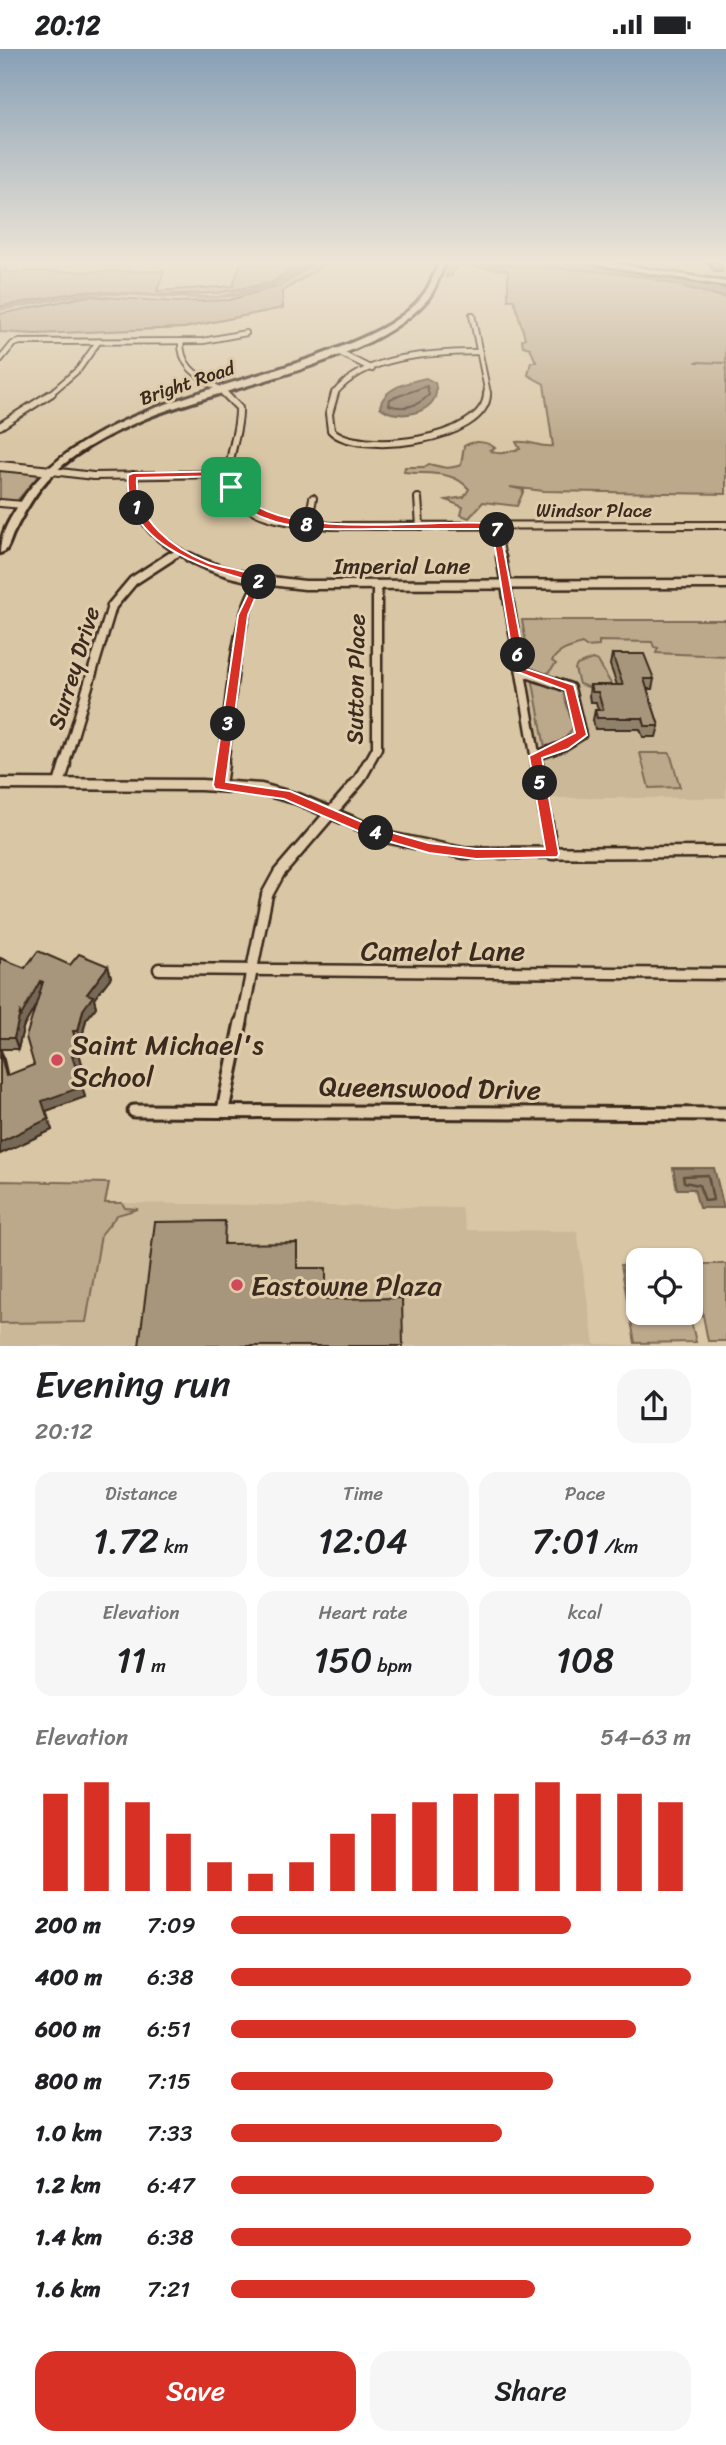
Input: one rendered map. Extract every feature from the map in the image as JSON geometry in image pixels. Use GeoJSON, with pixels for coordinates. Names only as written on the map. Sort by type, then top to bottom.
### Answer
{"type":"FeatureCollection","features":[{"type":"Feature","properties":{"kind":"main road","name":"Bright Road"},"geometry":{"type":"LineString","coordinates":[[1,544],[23,505],[52,471],[95,441],[129,422],[337,351],[383,331],[395,323]]}},
{"type":"Feature","properties":{"kind":"street"},"geometry":{"type":"LineString","coordinates":[[474,323],[480,352],[488,399],[485,410],[465,427],[431,438],[367,441],[343,438],[334,433],[329,420],[332,392],[344,381],[372,369],[419,355],[480,352]]}},
{"type":"Feature","properties":{"kind":"street"},"geometry":{"type":"LineString","coordinates":[[0,360],[17,342],[181,341],[218,339],[246,333]]}},
{"type":"Feature","properties":{"kind":"street"},"geometry":{"type":"LineString","coordinates":[[0,466],[84,475],[229,474],[240,412],[233,399],[184,365],[179,352],[181,341]]}},
{"type":"Feature","properties":{"kind":"street"},"geometry":{"type":"LineString","coordinates":[[1,424],[62,387],[84,365],[98,342]]}},
{"type":"Feature","properties":{"kind":"street"},"geometry":{"type":"LineString","coordinates":[[337,351],[372,369]]}},
{"type":"Feature","properties":{"kind":"street","name":"Windsor Place"},"geometry":{"type":"LineString","coordinates":[[229,474],[233,491],[251,508],[274,519],[308,525],[726,525]]}},
{"type":"Feature","properties":{"kind":"street","name":"Imperial Lane"},"geometry":{"type":"LineString","coordinates":[[133,475],[133,493],[144,522],[164,542],[217,569],[261,581],[305,585],[726,585]]}},
{"type":"Feature","properties":{"kind":"street"},"geometry":{"type":"LineString","coordinates":[[308,525],[313,498]]}},
{"type":"Feature","properties":{"kind":"street"},"geometry":{"type":"LineString","coordinates":[[418,498],[420,526]]}},
{"type":"Feature","properties":{"kind":"street"},"geometry":{"type":"LineString","coordinates":[[0,503],[23,505]]}},
{"type":"Feature","properties":{"kind":"street"},"geometry":{"type":"LineString","coordinates":[[496,526],[552,854]]}},
{"type":"Feature","properties":{"kind":"street","name":"Surrey Drive"},"geometry":{"type":"LineString","coordinates":[[60,784],[112,606],[126,586],[141,574],[180,552]]}},
{"type":"Feature","properties":{"kind":"street"},"geometry":{"type":"LineString","coordinates":[[220,785],[243,615],[253,590],[261,581]]}},
{"type":"Feature","properties":{"kind":"street","name":"Sutton Place"},"geometry":{"type":"LineString","coordinates":[[223,1110],[262,912],[272,884],[359,780],[377,748],[377,585]]}},
{"type":"Feature","properties":{"kind":"street"},"geometry":{"type":"LineString","coordinates":[[521,671],[570,688],[581,735],[564,746],[536,756]]}},
{"type":"Feature","properties":{"kind":"street"},"geometry":{"type":"LineString","coordinates":[[0,784],[220,785],[286,795],[381,835],[429,848],[476,854],[726,852]]}},
{"type":"Feature","properties":{"kind":"street","name":"Camelot Lane"},"geometry":{"type":"LineString","coordinates":[[159,969],[726,974]]}},
{"type":"Feature","properties":{"kind":"street","name":"Queenswood Drive"},"geometry":{"type":"LineString","coordinates":[[134,1111],[726,1114]]}},
{"type":"Feature","properties":{"kind":"shaded area"},"geometry":{"type":"Polygon","coordinates":[[[0,323],[211,323],[184,328],[36,334],[0,332],[0,323]]]}},
{"type":"Feature","properties":{"kind":"shaded area"},"geometry":{"type":"Polygon","coordinates":[[[521,323],[726,323],[726,494],[544,491],[510,487],[524,490],[517,506],[483,502],[469,518],[461,515],[463,507],[446,500],[464,497],[469,489],[455,478],[439,474],[404,472],[405,467],[424,467],[429,464],[448,468],[461,465],[464,446],[475,442],[488,444],[495,448],[490,450],[501,453],[520,449],[516,442],[553,446],[544,384],[528,375],[531,362],[536,362],[530,348],[523,346],[522,340],[525,338],[521,323]]]}},
{"type":"Feature","properties":{"kind":"shaded area"},"geometry":{"type":"Polygon","coordinates":[[[0,470],[41,473],[15,503],[0,502],[0,470]]]}},
{"type":"Feature","properties":{"kind":"shaded area"},"geometry":{"type":"Polygon","coordinates":[[[522,620],[726,620],[726,656],[656,653],[658,648],[654,647],[652,642],[599,641],[599,646],[586,647],[582,644],[561,652],[552,661],[556,664],[547,674],[530,668],[522,620]]]}},
{"type":"Feature","properties":{"kind":"shaded area"},"geometry":{"type":"Polygon","coordinates":[[[726,620],[726,798],[542,798],[511,621],[726,620]]]}},
{"type":"Feature","properties":{"kind":"shaded area"},"geometry":{"type":"Polygon","coordinates":[[[592,659],[598,661],[614,689],[594,689],[579,684],[575,669],[577,665],[592,659]]]}},
{"type":"Feature","properties":{"kind":"shaded area"},"geometry":{"type":"Polygon","coordinates":[[[532,677],[563,691],[573,727],[562,741],[545,748],[532,677]]]}},
{"type":"Feature","properties":{"kind":"shaded area"},"geometry":{"type":"Polygon","coordinates":[[[640,753],[670,753],[680,787],[649,788],[640,753]]]}},
{"type":"Feature","properties":{"kind":"shaded area"},"geometry":{"type":"Polygon","coordinates":[[[0,1181],[109,1183],[105,1203],[122,1203],[125,1208],[138,1209],[117,1215],[101,1235],[86,1322],[0,1323],[0,1181]]]}},
{"type":"Feature","properties":{"kind":"shaded area"},"geometry":{"type":"Polygon","coordinates":[[[122,1203],[461,1208],[467,1230],[577,1231],[594,1344],[650,1346],[0,1346],[0,1205],[122,1203]]]}},
{"type":"Feature","properties":{"kind":"shaded area"},"geometry":{"type":"Polygon","coordinates":[[[703,1264],[726,1264],[726,1341],[708,1341],[703,1315],[703,1264]]]}},
{"type":"Feature","properties":{"kind":"shaded area"},"geometry":{"type":"Polygon","coordinates":[[[621,1265],[626,1265],[626,1293],[621,1265]]]}},
{"type":"Feature","properties":{"kind":"shaded area"},"geometry":{"type":"Polygon","coordinates":[[[632,1325],[692,1325],[696,1342],[635,1343],[632,1325]]]}},
{"type":"Feature","properties":{"kind":"water"},"geometry":{"type":"Polygon","coordinates":[[[426,378],[435,383],[436,393],[426,408],[418,412],[397,414],[380,407],[382,400],[391,391],[426,378]]]}},
{"type":"Feature","properties":{"kind":"water"},"geometry":{"type":"Polygon","coordinates":[[[673,1168],[714,1168],[724,1208],[699,1208],[694,1189],[677,1189],[673,1168]]]}},
{"type":"Feature","properties":{"kind":"building"},"geometry":{"type":"Polygon","coordinates":[[[612,654],[644,654],[654,679],[644,679],[659,726],[645,726],[643,718],[597,718],[595,710],[603,710],[598,692],[592,692],[590,685],[623,685],[612,654]]]}},
{"type":"Feature","properties":{"kind":"building","name":"Saint Michael's School"},"geometry":{"type":"Polygon","coordinates":[[[38,951],[70,965],[79,954],[108,966],[87,994],[93,996],[83,1010],[78,1031],[73,1031],[79,1054],[72,1056],[82,1087],[42,1101],[48,1119],[0,1142],[0,1051],[6,1076],[34,1065],[26,1037],[43,982],[40,981],[21,1016],[20,1013],[14,1038],[0,1038],[0,958],[25,968],[38,951]]]}},
{"type":"Feature","properties":{"kind":"building","name":"Eastowne Plaza"},"geometry":{"type":"Polygon","coordinates":[[[225,1221],[224,1244],[297,1243],[297,1268],[326,1268],[326,1299],[402,1298],[403,1346],[139,1346],[155,1222],[225,1221]]]}},
{"type":"Feature","properties":{"kind":"waterway"},"geometry":{"type":"LineString","coordinates":[[696,362],[726,363]]}},
{"type":"Feature","properties":{"kind":"place","name":"Saint Michael's School"},"geometry":{"type":"Point","coordinates":[57,1060]}},
{"type":"Feature","properties":{"kind":"place","name":"Eastowne Plaza"},"geometry":{"type":"Point","coordinates":[237,1285]}},
{"type":"Feature","properties":{"kind":"route"},"geometry":{"type":"LineString","coordinates":[[229,474],[231,487],[251,508],[291,523],[322,526],[496,526],[521,671],[570,688],[581,735],[564,746],[536,756],[552,854],[476,854],[409,844],[354,825],[286,795],[220,785],[243,615],[253,590],[261,581],[205,564],[164,542],[139,514],[132,486],[133,475],[229,474]]}}]}
